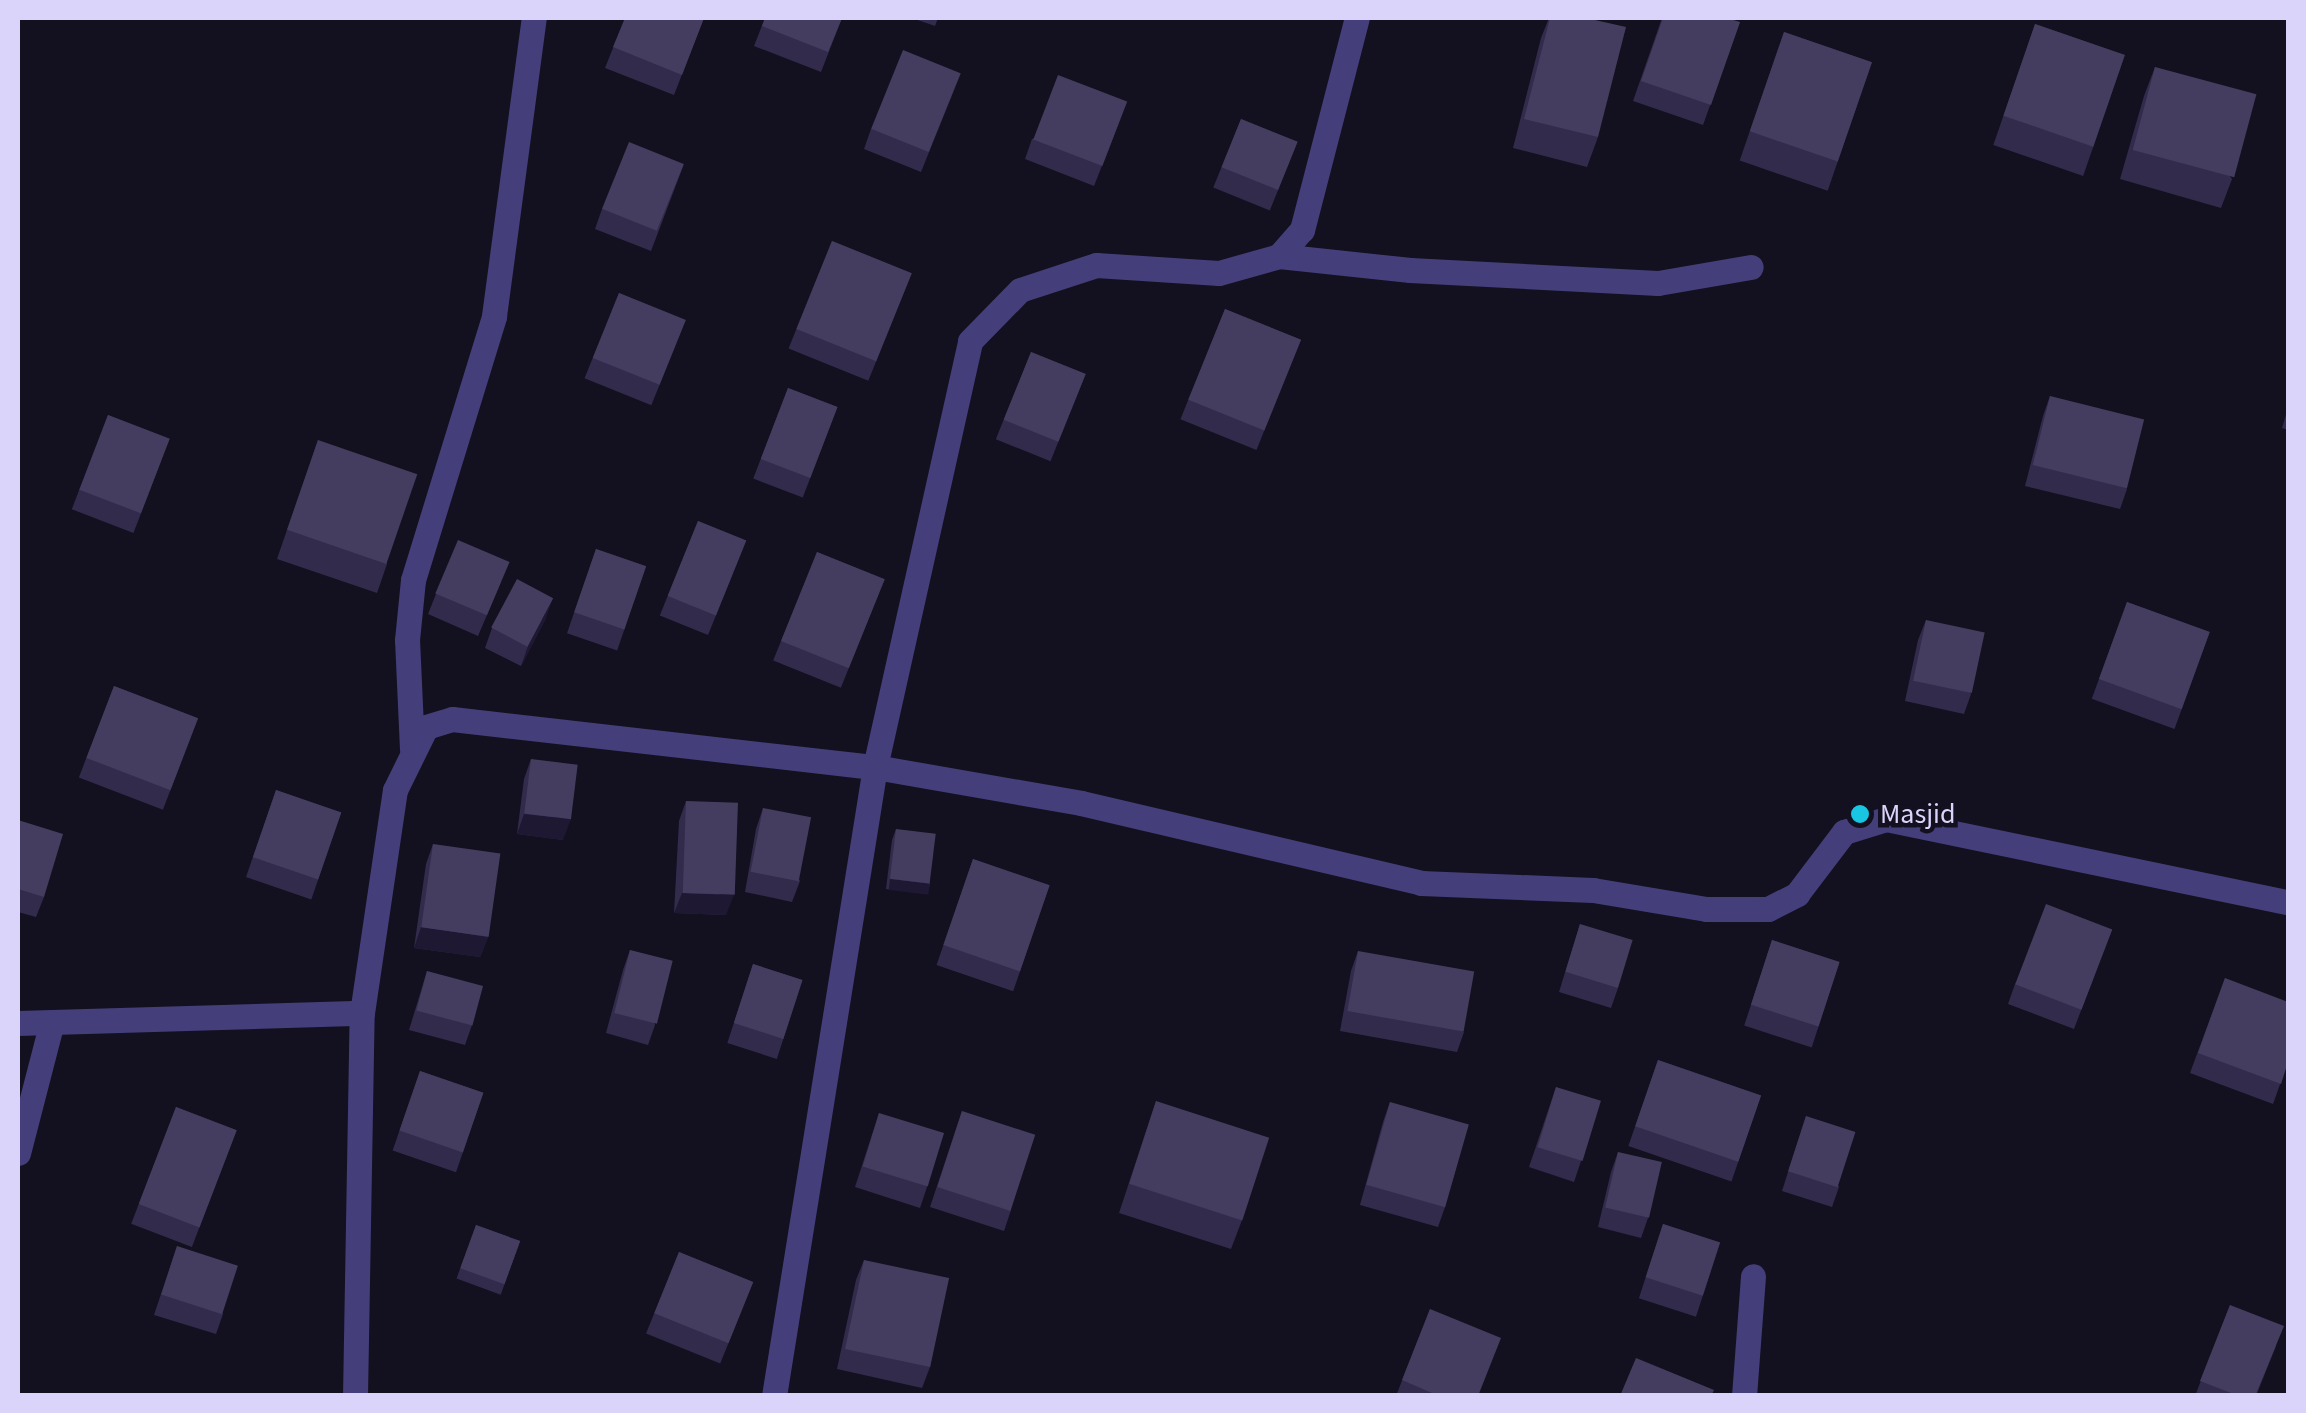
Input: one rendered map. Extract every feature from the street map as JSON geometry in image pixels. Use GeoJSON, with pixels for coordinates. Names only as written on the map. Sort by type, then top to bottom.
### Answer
{"type":"FeatureCollection","features":[{"type":"Feature","properties":{"kind":"street"},"geometry":{"type":"LineString","coordinates":[[412,749],[406,640],[413,580],[494,316],[534,18]]}},
{"type":"Feature","properties":{"kind":"street"},"geometry":{"type":"LineString","coordinates":[[1279,256],[1302,230],[1357,18]]}},
{"type":"Feature","properties":{"kind":"street"},"geometry":{"type":"LineString","coordinates":[[774,1396],[875,767],[970,340],[1020,290],[1096,265],[1220,274],[1279,256],[1410,270],[1658,283],[1752,267]]}},
{"type":"Feature","properties":{"kind":"street"},"geometry":{"type":"LineString","coordinates":[[355,1396],[362,1013],[395,790],[426,727],[452,719],[875,767],[1081,804],[1421,883],[1593,890],[1706,908],[1768,909],[1797,894],[1844,832],[1886,820],[2288,902]]}},
{"type":"Feature","properties":{"kind":"street"},"geometry":{"type":"LineString","coordinates":[[18,1023],[362,1013]]}},
{"type":"Feature","properties":{"kind":"street"},"geometry":{"type":"LineString","coordinates":[[18,1153],[52,1022]]}},
{"type":"Feature","properties":{"kind":"street"},"geometry":{"type":"LineString","coordinates":[[1744,1396],[1753,1276]]}},
{"type":"Feature","properties":{"kind":"building"},"geometry":{"type":"Polygon","coordinates":[[[625,18],[704,18],[682,75],[613,47],[625,18]]]}},
{"type":"Feature","properties":{"kind":"building"},"geometry":{"type":"Polygon","coordinates":[[[765,18],[842,18],[828,52],[762,26],[765,18]]]}},
{"type":"Feature","properties":{"kind":"building"},"geometry":{"type":"Polygon","coordinates":[[[1550,18],[1586,18],[1626,27],[1598,137],[1524,119],[1550,18]]]}},
{"type":"Feature","properties":{"kind":"building"},"geometry":{"type":"Polygon","coordinates":[[[1663,18],[1727,18],[1740,22],[1711,105],[1641,81],[1663,18]]]}},
{"type":"Feature","properties":{"kind":"building"},"geometry":{"type":"Polygon","coordinates":[[[2035,24],[2125,55],[2093,147],[2003,116],[2035,24]]]}},
{"type":"Feature","properties":{"kind":"building"},"geometry":{"type":"Polygon","coordinates":[[[1784,32],[1872,62],[1838,162],[1750,131],[1784,32]]]}},
{"type":"Feature","properties":{"kind":"building"},"geometry":{"type":"Polygon","coordinates":[[[903,50],[960,73],[929,152],[871,129],[903,50]]]}},
{"type":"Feature","properties":{"kind":"building"},"geometry":{"type":"Polygon","coordinates":[[[2155,67],[2256,94],[2234,177],[2133,150],[2155,67]]]}},
{"type":"Feature","properties":{"kind":"building"},"geometry":{"type":"Polygon","coordinates":[[[1058,75],[1127,102],[1102,166],[1033,139],[1058,75]]]}},
{"type":"Feature","properties":{"kind":"building"},"geometry":{"type":"Polygon","coordinates":[[[1241,119],[1298,142],[1278,190],[1222,167],[1241,119]]]}},
{"type":"Feature","properties":{"kind":"building"},"geometry":{"type":"Polygon","coordinates":[[[629,142],[684,164],[657,231],[602,209],[629,142]]]}},
{"type":"Feature","properties":{"kind":"building"},"geometry":{"type":"Polygon","coordinates":[[[832,241],[912,273],[876,361],[796,329],[832,241]]]}},
{"type":"Feature","properties":{"kind":"building"},"geometry":{"type":"Polygon","coordinates":[[[619,293],[686,320],[660,385],[593,358],[619,293]]]}},
{"type":"Feature","properties":{"kind":"building"},"geometry":{"type":"Polygon","coordinates":[[[1225,309],[1301,340],[1264,431],[1188,400],[1225,309]]]}},
{"type":"Feature","properties":{"kind":"building"},"geometry":{"type":"Polygon","coordinates":[[[1031,352],[1086,374],[1058,442],[1004,420],[1031,352]]]}},
{"type":"Feature","properties":{"kind":"building"},"geometry":{"type":"Polygon","coordinates":[[[788,388],[837,407],[810,478],[761,459],[788,388]]]}},
{"type":"Feature","properties":{"kind":"building"},"geometry":{"type":"Polygon","coordinates":[[[2050,396],[2144,419],[2127,488],[2033,465],[2050,396]]]}},
{"type":"Feature","properties":{"kind":"building"},"geometry":{"type":"Polygon","coordinates":[[[108,415],[170,439],[141,513],[79,490],[108,415]]]}},
{"type":"Feature","properties":{"kind":"building"},"geometry":{"type":"Polygon","coordinates":[[[318,440],[417,474],[386,564],[287,530],[318,440]]]}},
{"type":"Feature","properties":{"kind":"building"},"geometry":{"type":"Polygon","coordinates":[[[698,521],[746,540],[716,616],[668,596],[698,521]]]}},
{"type":"Feature","properties":{"kind":"building"},"geometry":{"type":"Polygon","coordinates":[[[458,540],[510,562],[487,615],[435,593],[458,540]]]}},
{"type":"Feature","properties":{"kind":"building"},"geometry":{"type":"Polygon","coordinates":[[[596,549],[646,566],[624,630],[574,612],[596,549]]]}},
{"type":"Feature","properties":{"kind":"building"},"geometry":{"type":"Polygon","coordinates":[[[817,552],[885,579],[849,668],[781,641],[817,552]]]}},
{"type":"Feature","properties":{"kind":"building"},"geometry":{"type":"Polygon","coordinates":[[[517,579],[553,598],[527,647],[491,628],[517,579]]]}},
{"type":"Feature","properties":{"kind":"building"},"geometry":{"type":"Polygon","coordinates":[[[2127,602],[2210,632],[2182,709],[2099,679],[2127,602]]]}},
{"type":"Feature","properties":{"kind":"building"},"geometry":{"type":"Polygon","coordinates":[[[1926,620],[1985,632],[1972,693],[1913,681],[1926,620]]]}},
{"type":"Feature","properties":{"kind":"building"},"geometry":{"type":"Polygon","coordinates":[[[114,686],[198,718],[170,790],[86,758],[114,686]]]}},
{"type":"Feature","properties":{"kind":"building"},"geometry":{"type":"Polygon","coordinates":[[[531,759],[578,765],[571,819],[524,814],[531,759]]]}},
{"type":"Feature","properties":{"kind":"building"},"geometry":{"type":"Polygon","coordinates":[[[276,790],[341,812],[318,880],[253,857],[276,790]]]}},
{"type":"Feature","properties":{"kind":"building"},"geometry":{"type":"Polygon","coordinates":[[[686,801],[738,803],[735,895],[683,893],[686,801]]]}},
{"type":"Feature","properties":{"kind":"building"},"geometry":{"type":"Polygon","coordinates":[[[763,808],[811,817],[799,881],[751,872],[763,808]]]}},
{"type":"Feature","properties":{"kind":"building"},"geometry":{"type":"Polygon","coordinates":[[[18,820],[63,834],[44,897],[18,889],[18,820]]]}},
{"type":"Feature","properties":{"kind":"building"},"geometry":{"type":"Polygon","coordinates":[[[896,829],[936,834],[930,884],[890,879],[896,829]]]}},
{"type":"Feature","properties":{"kind":"building"},"geometry":{"type":"Polygon","coordinates":[[[433,844],[500,853],[489,937],[421,927],[433,844]]]}},
{"type":"Feature","properties":{"kind":"building"},"geometry":{"type":"Polygon","coordinates":[[[973,859],[1050,885],[1020,971],[943,945],[973,859]]]}},
{"type":"Feature","properties":{"kind":"building"},"geometry":{"type":"Polygon","coordinates":[[[2046,904],[2112,929],[2081,1010],[2015,984],[2046,904]]]}},
{"type":"Feature","properties":{"kind":"building"},"geometry":{"type":"Polygon","coordinates":[[[1580,924],[1633,940],[1618,988],[1565,972],[1580,924]]]}},
{"type":"Feature","properties":{"kind":"building"},"geometry":{"type":"Polygon","coordinates":[[[1772,940],[1840,962],[1819,1027],[1751,1005],[1772,940]]]}},
{"type":"Feature","properties":{"kind":"building"},"geometry":{"type":"Polygon","coordinates":[[[630,950],[673,961],[657,1024],[614,1013],[630,950]]]}},
{"type":"Feature","properties":{"kind":"building"},"geometry":{"type":"Polygon","coordinates":[[[1358,951],[1474,971],[1464,1032],[1347,1011],[1358,951]]]}},
{"type":"Feature","properties":{"kind":"building"},"geometry":{"type":"Polygon","coordinates":[[[753,964],[802,980],[783,1039],[734,1023],[753,964]]]}},
{"type":"Feature","properties":{"kind":"building"},"geometry":{"type":"Polygon","coordinates":[[[427,971],[483,986],[472,1026],[416,1011],[427,971]]]}},
{"type":"Feature","properties":{"kind":"building"},"geometry":{"type":"Polygon","coordinates":[[[2225,978],[2288,1002],[2288,1062],[2281,1084],[2198,1053],[2225,978]]]}},
{"type":"Feature","properties":{"kind":"building"},"geometry":{"type":"Polygon","coordinates":[[[1658,1060],[1761,1095],[1738,1162],[1635,1126],[1658,1060]]]}},
{"type":"Feature","properties":{"kind":"building"},"geometry":{"type":"Polygon","coordinates":[[[420,1071],[483,1093],[463,1152],[399,1131],[420,1071]]]}},
{"type":"Feature","properties":{"kind":"building"},"geometry":{"type":"Polygon","coordinates":[[[1556,1087],[1601,1101],[1583,1161],[1538,1147],[1556,1087]]]}},
{"type":"Feature","properties":{"kind":"building"},"geometry":{"type":"Polygon","coordinates":[[[1156,1101],[1269,1138],[1242,1221],[1129,1184],[1156,1101]]]}},
{"type":"Feature","properties":{"kind":"building"},"geometry":{"type":"Polygon","coordinates":[[[1390,1102],[1469,1125],[1445,1207],[1366,1185],[1390,1102]]]}},
{"type":"Feature","properties":{"kind":"building"},"geometry":{"type":"Polygon","coordinates":[[[176,1107],[237,1130],[199,1227],[139,1204],[176,1107]]]}},
{"type":"Feature","properties":{"kind":"building"},"geometry":{"type":"Polygon","coordinates":[[[962,1111],[1035,1135],[1011,1211],[937,1187],[962,1111]]]}},
{"type":"Feature","properties":{"kind":"building"},"geometry":{"type":"Polygon","coordinates":[[[879,1113],[944,1133],[928,1186],[863,1167],[879,1113]]]}},
{"type":"Feature","properties":{"kind":"building"},"geometry":{"type":"Polygon","coordinates":[[[1806,1116],[1855,1132],[1838,1187],[1788,1171],[1806,1116]]]}},
{"type":"Feature","properties":{"kind":"building"},"geometry":{"type":"Polygon","coordinates":[[[1618,1152],[1662,1162],[1649,1218],[1605,1208],[1618,1152]]]}},
{"type":"Feature","properties":{"kind":"building"},"geometry":{"type":"Polygon","coordinates":[[[1663,1224],[1720,1243],[1703,1296],[1646,1277],[1663,1224]]]}},
{"type":"Feature","properties":{"kind":"building"},"geometry":{"type":"Polygon","coordinates":[[[476,1225],[520,1241],[504,1284],[460,1268],[476,1225]]]}},
{"type":"Feature","properties":{"kind":"building"},"geometry":{"type":"Polygon","coordinates":[[[177,1246],[238,1266],[222,1314],[161,1295],[177,1246]]]}},
{"type":"Feature","properties":{"kind":"building"},"geometry":{"type":"Polygon","coordinates":[[[679,1252],[753,1282],[728,1343],[654,1313],[679,1252]]]}},
{"type":"Feature","properties":{"kind":"building"},"geometry":{"type":"Polygon","coordinates":[[[864,1260],[949,1278],[930,1367],[845,1349],[864,1260]]]}},
{"type":"Feature","properties":{"kind":"building"},"geometry":{"type":"Polygon","coordinates":[[[2230,1305],[2284,1326],[2255,1396],[2239,1396],[2200,1381],[2230,1305]]]}},
{"type":"Feature","properties":{"kind":"building"},"geometry":{"type":"Polygon","coordinates":[[[1430,1309],[1501,1338],[1478,1396],[1439,1396],[1402,1380],[1430,1309]]]}},
{"type":"Feature","properties":{"kind":"building"},"geometry":{"type":"Polygon","coordinates":[[[1636,1358],[1714,1390],[1711,1396],[1620,1396],[1636,1358]]]}},
{"type":"Feature","properties":{"kind":"place","name":"Masjid"},"geometry":{"type":"Point","coordinates":[1860,814]}}]}
